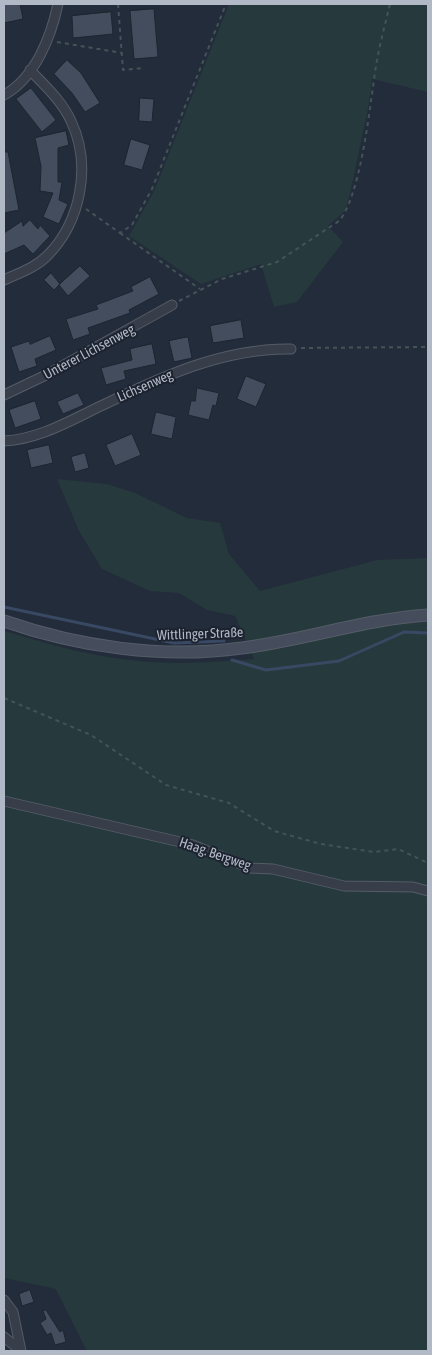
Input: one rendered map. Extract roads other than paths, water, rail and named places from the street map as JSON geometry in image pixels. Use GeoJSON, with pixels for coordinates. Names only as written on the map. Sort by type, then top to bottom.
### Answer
{"type":"FeatureCollection","features":[{"type":"Feature","properties":{"kind":"street"},"geometry":{"type":"LineString","coordinates":[[4,96],[30,70],[48,40],[58,4]]}},
{"type":"Feature","properties":{"kind":"street"},"geometry":{"type":"LineString","coordinates":[[4,280],[30,269],[46,257],[70,224],[78,204],[81,183],[81,160],[71,122],[62,106],[30,70]]}},
{"type":"Feature","properties":{"kind":"street","name":"Unterer Lichsenweg"},"geometry":{"type":"LineString","coordinates":[[4,396],[46,375],[172,304]]}},
{"type":"Feature","properties":{"kind":"street","name":"Lichsenweg"},"geometry":{"type":"LineString","coordinates":[[4,441],[30,438],[51,430],[146,384],[210,360],[265,348],[291,349]]}},
{"type":"Feature","properties":{"kind":"street","name":"Wittlinger Straße"},"geometry":{"type":"LineString","coordinates":[[4,621],[74,640],[127,649],[172,652],[244,648],[399,617],[428,615]]}},
{"type":"Feature","properties":{"kind":"street","name":"Haag. Bergweg"},"geometry":{"type":"LineString","coordinates":[[4,801],[193,845],[250,868],[273,869],[344,886],[413,887],[428,890]]}},
{"type":"Feature","properties":{"kind":"street"},"geometry":{"type":"LineString","coordinates":[[4,1300],[13,1312],[21,1351]]}},
{"type":"Feature","properties":{"kind":"street"},"geometry":{"type":"LineString","coordinates":[[4,1337],[21,1351]]}},
{"type":"Feature","properties":{"kind":"waterway"},"geometry":{"type":"LineString","coordinates":[[4,607],[174,643],[224,641]]}},
{"type":"Feature","properties":{"kind":"waterway"},"geometry":{"type":"LineString","coordinates":[[232,660],[266,670],[339,661],[404,632],[428,633]]}}]}
